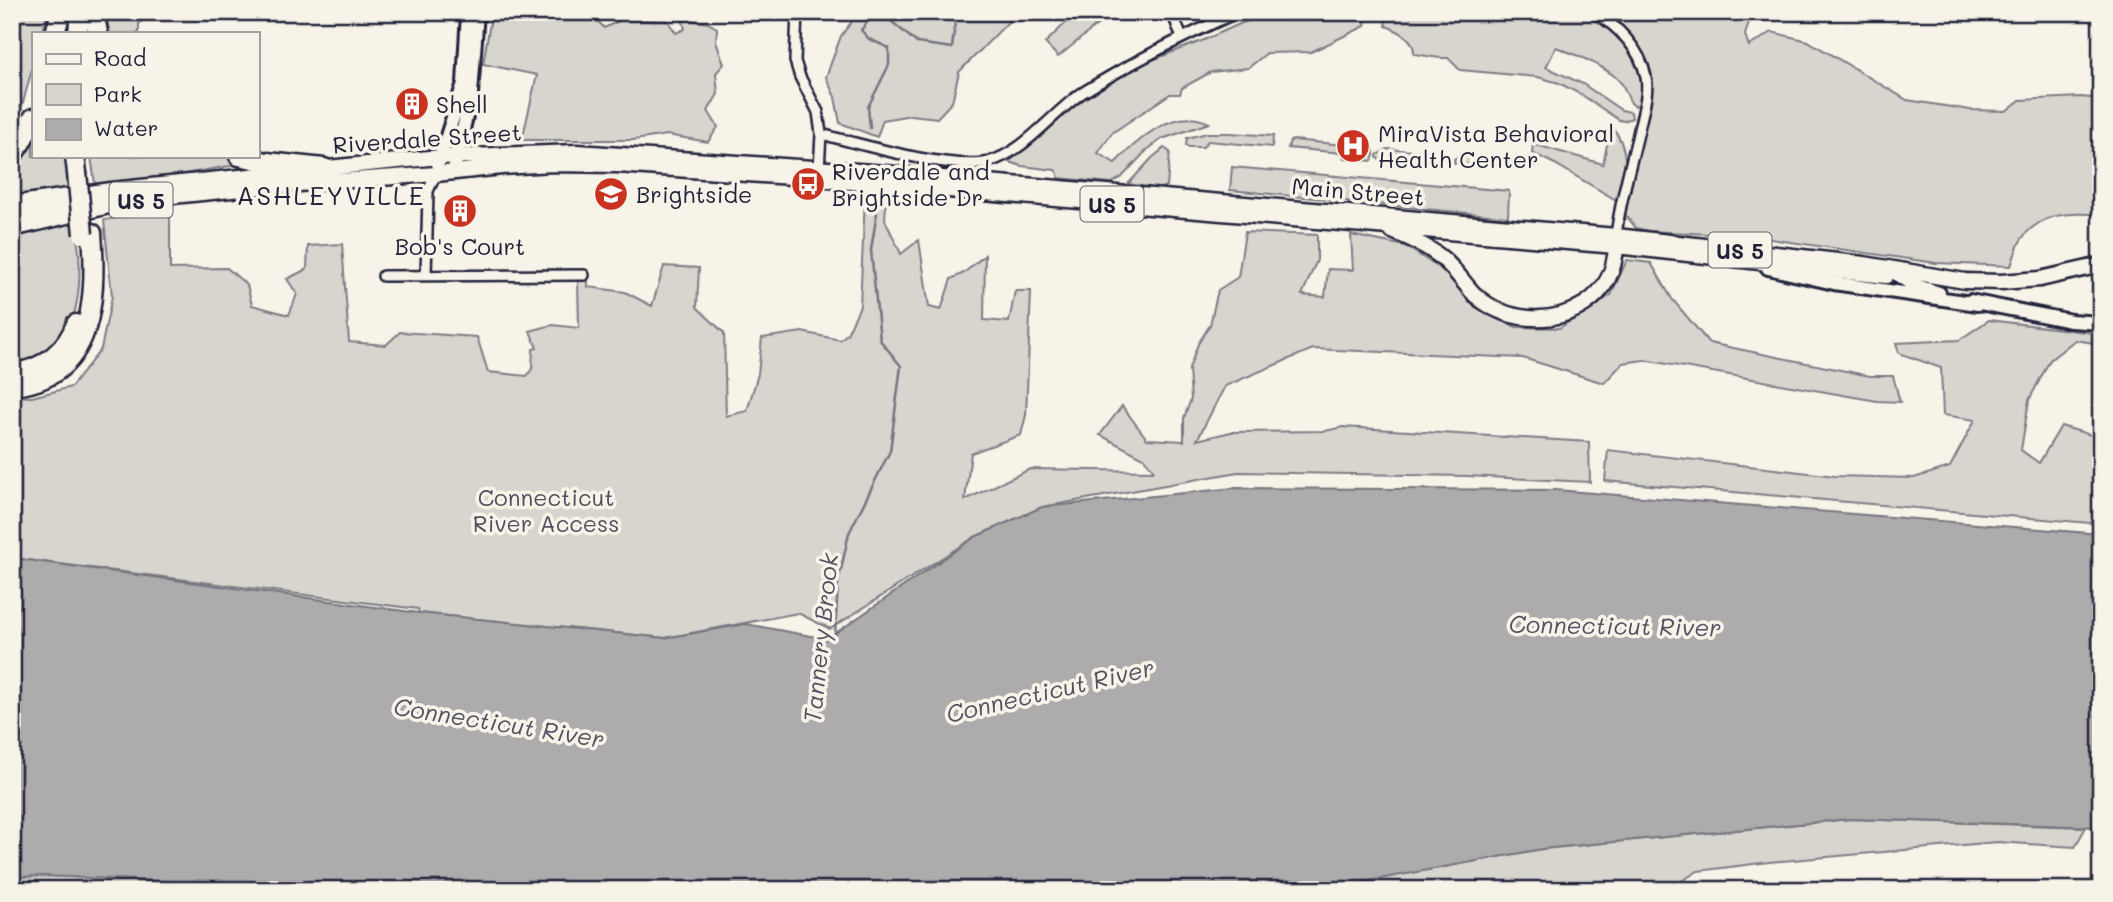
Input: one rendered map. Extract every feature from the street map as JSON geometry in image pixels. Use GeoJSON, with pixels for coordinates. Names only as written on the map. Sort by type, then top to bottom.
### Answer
{"type":"FeatureCollection","features":[{"type":"Feature","properties":{"kind":"highway"},"geometry":{"type":"LineString","coordinates":[[55,32],[61,12]]}},
{"type":"Feature","properties":{"kind":"highway"},"geometry":{"type":"LineString","coordinates":[[67,32],[68,12]]}},
{"type":"Feature","properties":{"kind":"highway"},"geometry":{"type":"LineString","coordinates":[[78,32],[80,12]]}},
{"type":"Feature","properties":{"kind":"highway"},"geometry":{"type":"LineString","coordinates":[[94,12],[99,32]]}},
{"type":"Feature","properties":{"kind":"highway"},"geometry":{"type":"LineString","coordinates":[[12,156],[32,120]]}},
{"type":"Feature","properties":{"kind":"highway"},"geometry":{"type":"LineString","coordinates":[[249,158],[324,168]]}},
{"type":"Feature","properties":{"kind":"highway"},"geometry":{"type":"LineString","coordinates":[[12,386],[30,383],[50,374],[69,358],[80,342],[88,321],[94,289],[80,164]]}},
{"type":"Feature","properties":{"kind":"highway"},"geometry":{"type":"LineString","coordinates":[[12,227],[113,202]]}},
{"type":"Feature","properties":{"kind":"highway"},"geometry":{"type":"LineString","coordinates":[[12,373],[36,368],[53,357],[68,340],[74,328],[83,288],[87,233]]}},
{"type":"Feature","properties":{"kind":"main road"},"geometry":{"type":"LineString","coordinates":[[436,174],[464,83],[468,12]]}},
{"type":"Feature","properties":{"kind":"main road"},"geometry":{"type":"LineString","coordinates":[[455,172],[471,93],[477,12]]}},
{"type":"Feature","properties":{"kind":"main road","name":"Riverdale Street"},"geometry":{"type":"LineString","coordinates":[[12,204],[111,190],[324,168],[536,153],[617,153],[819,169],[846,176]]}},
{"type":"Feature","properties":{"kind":"main road","name":"Riverdale Street"},"geometry":{"type":"LineString","coordinates":[[12,215],[271,186],[536,164],[668,167],[846,176]]}},
{"type":"Feature","properties":{"kind":"main road","name":"Main Street"},"geometry":{"type":"LineString","coordinates":[[846,176],[1616,241],[1863,269]]}},
{"type":"Feature","properties":{"kind":"main road","name":"Main Street"},"geometry":{"type":"LineString","coordinates":[[846,176],[1377,226],[1616,241],[1719,257],[1833,283],[1978,304],[2071,321],[2101,323]]}},
{"type":"Feature","properties":{"kind":"main road"},"geometry":{"type":"LineString","coordinates":[[1377,226],[1433,251],[1474,293],[1494,308],[1530,318],[1564,314],[1594,297],[1611,276],[1616,241]]}},
{"type":"Feature","properties":{"kind":"main road","name":"Main Street"},"geometry":{"type":"LineString","coordinates":[[1719,257],[1863,269]]}},
{"type":"Feature","properties":{"kind":"main road","name":"US 5"},"geometry":{"type":"LineString","coordinates":[[1863,269],[1965,281],[2021,281],[2101,265]]}},
{"type":"Feature","properties":{"kind":"main road","name":"Main Street"},"geometry":{"type":"LineString","coordinates":[[1892,272],[1929,291],[1978,304]]}},
{"type":"Feature","properties":{"kind":"street"},"geometry":{"type":"LineString","coordinates":[[797,12],[795,61],[818,112],[821,134],[819,169]]}},
{"type":"Feature","properties":{"kind":"street"},"geometry":{"type":"LineString","coordinates":[[1172,12],[1182,38]]}},
{"type":"Feature","properties":{"kind":"street"},"geometry":{"type":"LineString","coordinates":[[1593,12],[1622,32],[1640,59],[1646,75],[1647,90],[1619,211],[1616,241]]}},
{"type":"Feature","properties":{"kind":"street"},"geometry":{"type":"LineString","coordinates":[[821,134],[921,158],[973,164],[988,162],[1018,146],[1082,94],[1126,66],[1234,13]]}},
{"type":"Feature","properties":{"kind":"street"},"geometry":{"type":"LineString","coordinates":[[426,276],[428,191],[436,174]]}},
{"type":"Feature","properties":{"kind":"street"},"geometry":{"type":"LineString","coordinates":[[383,276],[584,275]]}},
{"type":"Feature","properties":{"kind":"green space"},"geometry":{"type":"Polygon","coordinates":[[[12,12],[48,12],[42,32],[32,32],[32,69],[16,129],[12,132],[12,12]]]}},
{"type":"Feature","properties":{"kind":"green space"},"geometry":{"type":"Polygon","coordinates":[[[105,12],[150,12],[139,24],[139,32],[110,32],[105,12]]]}},
{"type":"Feature","properties":{"kind":"green space"},"geometry":{"type":"Polygon","coordinates":[[[489,12],[590,12],[604,28],[623,19],[668,21],[676,33],[685,29],[682,18],[708,23],[717,28],[716,41],[724,64],[716,73],[718,94],[708,111],[718,127],[708,142],[667,135],[634,140],[522,140],[537,75],[483,64],[491,17],[489,12]]]}},
{"type":"Feature","properties":{"kind":"green space"},"geometry":{"type":"Polygon","coordinates":[[[859,12],[1018,12],[959,72],[952,102],[937,118],[911,115],[883,120],[877,137],[840,123],[835,97],[826,77],[841,36],[859,12]]]}},
{"type":"Feature","properties":{"kind":"green space"},"geometry":{"type":"Polygon","coordinates":[[[1073,12],[1142,12],[1107,17],[1058,57],[1045,43],[1074,15],[1073,12]]]}},
{"type":"Feature","properties":{"kind":"green space"},"geometry":{"type":"Polygon","coordinates":[[[1276,12],[1367,12],[1365,26],[1311,52],[1267,53],[1248,68],[1211,72],[1182,88],[1180,94],[1170,94],[1112,133],[1098,153],[1115,163],[1146,135],[1170,122],[1196,119],[1209,123],[1162,139],[1147,150],[1122,177],[1112,183],[1058,178],[1055,170],[1009,162],[1092,92],[1137,66],[1276,12]]]}},
{"type":"Feature","properties":{"kind":"green space"},"geometry":{"type":"Polygon","coordinates":[[[1384,12],[1583,12],[1621,35],[1642,79],[1640,103],[1635,106],[1632,104],[1616,77],[1591,62],[1556,47],[1546,67],[1583,84],[1621,110],[1631,112],[1632,118],[1619,120],[1559,83],[1538,77],[1460,70],[1448,58],[1414,54],[1409,39],[1386,26],[1384,12]]]}},
{"type":"Feature","properties":{"kind":"green space"},"geometry":{"type":"Polygon","coordinates":[[[1601,12],[1752,12],[1745,35],[1749,46],[1772,32],[1808,41],[1907,100],[1970,110],[2006,111],[2020,100],[2081,97],[2101,99],[2101,215],[2068,214],[2037,224],[2021,240],[2011,266],[1936,263],[1750,236],[1636,228],[1625,214],[1653,86],[1646,62],[1636,43],[1621,26],[1601,12]]]}},
{"type":"Feature","properties":{"kind":"green space"},"geometry":{"type":"Polygon","coordinates":[[[1611,126],[1621,142],[1626,162],[1624,183],[1616,200],[1532,153],[1533,144],[1603,164],[1611,126]]]}},
{"type":"Feature","properties":{"kind":"green space"},"geometry":{"type":"Polygon","coordinates":[[[1207,133],[1273,136],[1272,147],[1208,141],[1203,147],[1186,145],[1187,138],[1207,133]]]}},
{"type":"Feature","properties":{"kind":"green space"},"geometry":{"type":"Polygon","coordinates":[[[32,135],[32,158],[69,158],[72,190],[12,196],[12,165],[32,135]]]}},
{"type":"Feature","properties":{"kind":"green space"},"geometry":{"type":"Polygon","coordinates":[[[1293,140],[1344,145],[1349,151],[1356,151],[1360,146],[1373,148],[1374,155],[1372,161],[1344,158],[1343,153],[1288,148],[1293,140]]]}},
{"type":"Feature","properties":{"kind":"green space"},"geometry":{"type":"Polygon","coordinates":[[[1164,148],[1170,152],[1167,186],[1158,189],[1128,184],[1152,158],[1164,148]]]}},
{"type":"Feature","properties":{"kind":"green space"},"geometry":{"type":"Polygon","coordinates":[[[1387,149],[1440,153],[1444,156],[1443,162],[1385,157],[1384,162],[1381,162],[1377,155],[1387,149]]]}},
{"type":"Feature","properties":{"kind":"green space"},"geometry":{"type":"Polygon","coordinates":[[[1460,155],[1515,160],[1517,169],[1454,163],[1454,159],[1460,155]]]}},
{"type":"Feature","properties":{"kind":"green space"},"geometry":{"type":"Polygon","coordinates":[[[91,158],[228,158],[241,164],[155,179],[95,184],[91,158]]]}},
{"type":"Feature","properties":{"kind":"green space"},"geometry":{"type":"Polygon","coordinates":[[[1232,167],[1509,191],[1508,217],[1230,190],[1232,167]]]}},
{"type":"Feature","properties":{"kind":"green space","name":"Connecticut River Access"},"geometry":{"type":"Polygon","coordinates":[[[865,197],[886,205],[885,220],[901,254],[919,240],[929,307],[941,310],[951,279],[964,273],[985,255],[984,320],[1009,322],[1015,291],[1031,291],[1026,415],[1021,435],[971,453],[965,500],[1030,469],[1154,471],[1144,458],[1100,435],[1122,406],[1147,439],[1184,441],[1184,418],[1191,399],[1189,369],[1198,344],[1210,325],[1218,290],[1238,277],[1245,232],[1317,235],[1317,260],[1302,295],[1325,297],[1328,269],[1353,270],[1351,235],[1405,246],[1444,271],[1475,307],[1516,327],[1559,328],[1611,295],[1627,260],[1651,263],[1672,299],[1709,343],[1870,376],[1893,376],[1900,402],[1877,401],[1644,360],[1623,363],[1604,383],[1523,358],[1313,349],[1225,386],[1197,440],[1231,432],[1325,431],[1343,427],[1589,442],[1590,482],[1466,476],[1238,472],[1042,507],[975,537],[830,629],[798,613],[665,638],[419,613],[418,609],[12,558],[12,396],[32,397],[71,387],[101,349],[112,296],[104,220],[170,210],[170,269],[227,268],[247,285],[252,305],[289,315],[297,294],[287,279],[307,269],[308,246],[342,244],[349,342],[386,345],[400,332],[477,337],[488,372],[527,376],[532,369],[533,349],[537,348],[530,331],[552,325],[579,328],[578,281],[588,281],[588,287],[625,292],[652,306],[664,266],[699,268],[697,307],[724,333],[726,416],[747,411],[758,374],[762,338],[802,332],[840,340],[847,334],[860,306],[865,197]]]}},
{"type":"Feature","properties":{"kind":"green space"},"geometry":{"type":"Polygon","coordinates":[[[74,221],[79,278],[73,318],[65,336],[54,350],[39,361],[12,367],[12,233],[74,221]]]}},
{"type":"Feature","properties":{"kind":"green space"},"geometry":{"type":"Polygon","coordinates":[[[1989,320],[2101,334],[2101,344],[2075,340],[2050,360],[2029,400],[2021,450],[2039,463],[2061,426],[2101,438],[2101,466],[2098,472],[2101,474],[2101,524],[1605,481],[1608,450],[1835,476],[1914,478],[1950,467],[1975,420],[1943,415],[1941,368],[1899,353],[1896,343],[1959,340],[1989,320]]]}},
{"type":"Feature","properties":{"kind":"green space"},"geometry":{"type":"Polygon","coordinates":[[[1850,819],[2086,827],[2075,847],[1997,842],[1769,862],[1698,871],[1667,890],[1319,890],[1542,849],[1850,819]]]}},
{"type":"Feature","properties":{"kind":"green space"},"geometry":{"type":"Polygon","coordinates":[[[46,876],[361,890],[12,890],[12,877],[46,876]]]}},
{"type":"Feature","properties":{"kind":"water","name":"Connecticut River"},"geometry":{"type":"Polygon","coordinates":[[[1235,488],[1556,490],[2101,534],[2101,827],[1850,819],[1542,849],[1319,890],[361,890],[46,876],[12,877],[12,558],[419,613],[665,638],[746,624],[827,639],[975,537],[1042,507],[1235,488]]]}},
{"type":"Feature","properties":{"kind":"waterway","name":"Tannery Brook"},"geometry":{"type":"LineString","coordinates":[[870,128],[868,107],[889,65],[889,48],[869,39],[861,30],[870,19],[890,20],[917,43],[952,48],[955,23],[961,12]]}},
{"type":"Feature","properties":{"kind":"waterway","name":"Tannery Brook"},"geometry":{"type":"LineString","coordinates":[[835,635],[838,583],[849,533],[890,451],[901,366],[880,340],[871,250],[879,200]]}},
{"type":"Feature","properties":{"kind":"place","name":"Shell"},"geometry":{"type":"Point","coordinates":[412,104]}},
{"type":"Feature","properties":{"kind":"place","name":"MiraVista Behavioral Health Center"},"geometry":{"type":"Point","coordinates":[1353,146]}},
{"type":"Feature","properties":{"kind":"place","name":"Riverdale and Brightside Dr"},"geometry":{"type":"Point","coordinates":[808,184]}},
{"type":"Feature","properties":{"kind":"place","name":"Brightside"},"geometry":{"type":"Point","coordinates":[611,194]}},
{"type":"Feature","properties":{"kind":"place","name":"Bob's Court"},"geometry":{"type":"Point","coordinates":[460,211]}},
{"type":"Feature","properties":{"kind":"district","name":"ASHLEYVILLE"},"geometry":{"type":"Point","coordinates":[331,195]}}]}
